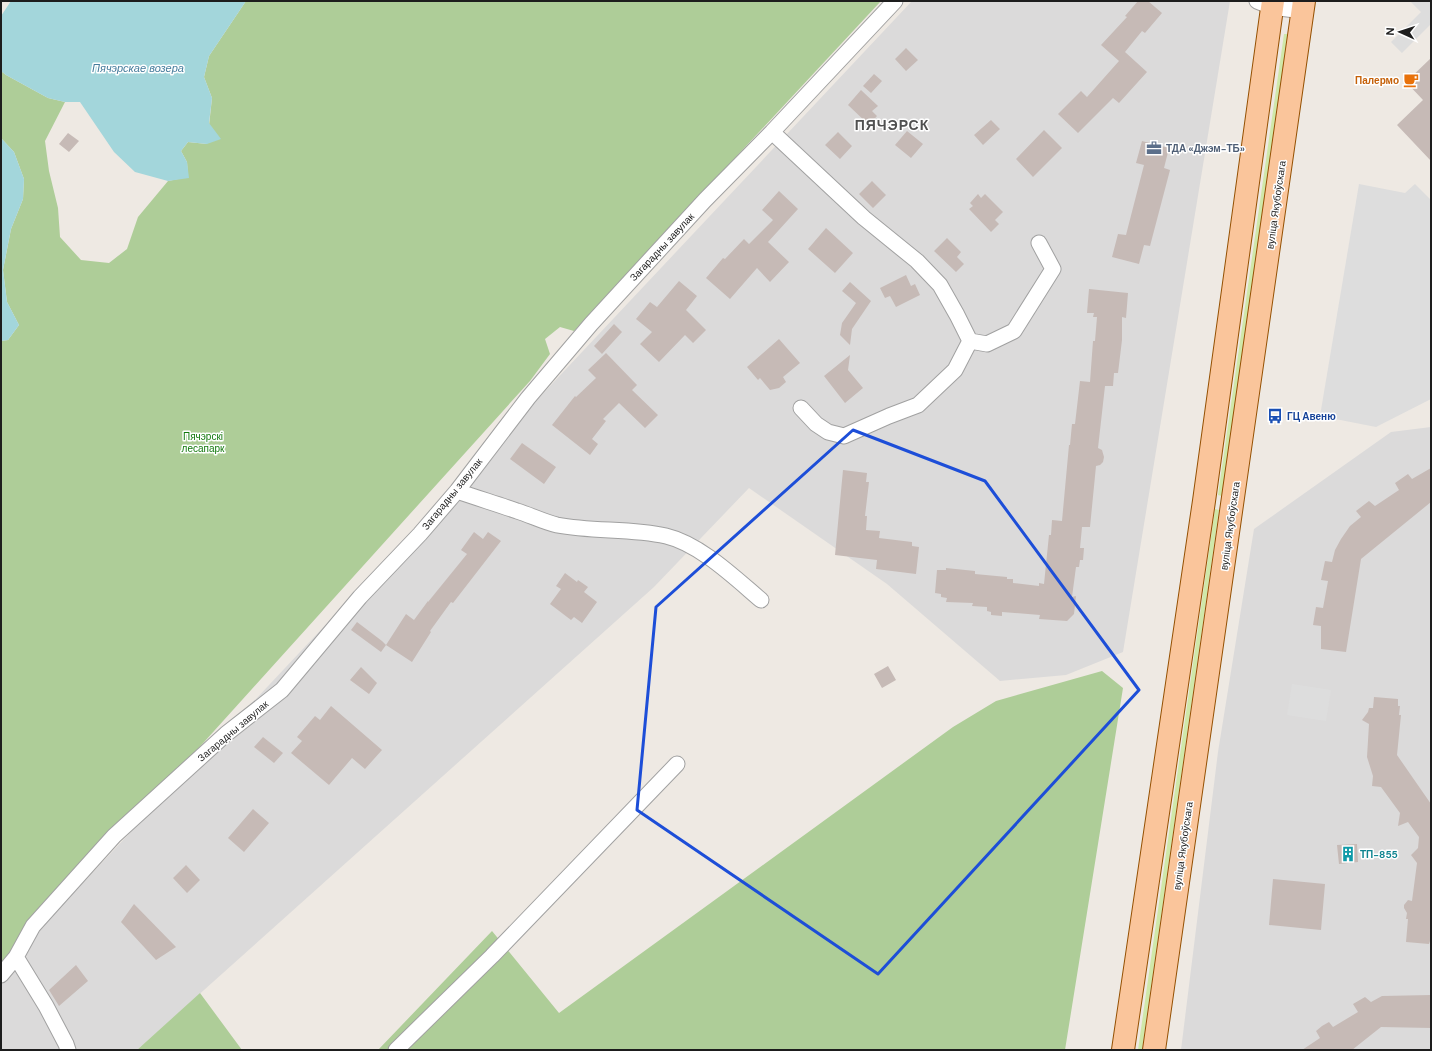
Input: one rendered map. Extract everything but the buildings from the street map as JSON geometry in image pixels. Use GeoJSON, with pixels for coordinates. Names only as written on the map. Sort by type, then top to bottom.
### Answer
{"type":"FeatureCollection","features":[{"type":"Feature","properties":{"kind":"main road"},"geometry":{"type":"LineString","coordinates":[[1123,1050],[1204,501],[1267,3]]}},
{"type":"Feature","properties":{"kind":"main road","name":"вуліца Якубоўскага"},"geometry":{"type":"LineString","coordinates":[[1154,1050],[1304,6]]}},
{"type":"Feature","properties":{"kind":"street","name":"Загарадны завулак"},"geometry":{"type":"LineString","coordinates":[[1,974],[16,957],[33,926],[114,836],[226,734],[282,690],[360,597],[420,534],[457,491],[528,398],[591,324],[705,200],[772,132],[895,1]]}},
{"type":"Feature","properties":{"kind":"street"},"geometry":{"type":"LineString","coordinates":[[1267,3],[1304,6]]}},
{"type":"Feature","properties":{"kind":"street"},"geometry":{"type":"LineString","coordinates":[[772,132],[864,218],[917,261],[940,285],[970,341]]}},
{"type":"Feature","properties":{"kind":"street"},"geometry":{"type":"LineString","coordinates":[[970,341],[987,344],[1014,331],[1053,269],[1039,243]]}},
{"type":"Feature","properties":{"kind":"street"},"geometry":{"type":"LineString","coordinates":[[801,408],[816,424],[828,432],[844,436],[918,405],[955,370],[970,341]]}},
{"type":"Feature","properties":{"kind":"street"},"geometry":{"type":"LineString","coordinates":[[457,491],[556,524],[591,530],[644,532],[667,536],[686,544],[713,560],[761,600]]}},
{"type":"Feature","properties":{"kind":"street"},"geometry":{"type":"LineString","coordinates":[[396,1050],[492,956],[677,764]]}},
{"type":"Feature","properties":{"kind":"street"},"geometry":{"type":"LineString","coordinates":[[16,957],[46,1006],[68,1050]]}},
{"type":"Feature","properties":{"kind":"highlighted area"},"geometry":{"type":"Polygon","coordinates":[[[853,430],[985,481],[1139,690],[878,974],[637,810],[656,607],[853,430]]]}},
{"type":"Feature","properties":{"kind":"shaded area"},"geometry":{"type":"Polygon","coordinates":[[[912,1],[1230,1],[1123,652],[1066,675],[1000,681],[887,584],[749,488],[654,587],[137,1050],[1,1050],[1,970],[912,1]]]}},
{"type":"Feature","properties":{"kind":"shaded area"},"geometry":{"type":"Polygon","coordinates":[[[1410,1],[1431,1],[1431,24],[1402,53],[1391,42],[1421,12],[1410,1]]]}},
{"type":"Feature","properties":{"kind":"shaded area"},"geometry":{"type":"Polygon","coordinates":[[[1359,184],[1405,193],[1415,184],[1431,200],[1431,399],[1376,427],[1320,416],[1359,184]]]}},
{"type":"Feature","properties":{"kind":"shaded area"},"geometry":{"type":"Polygon","coordinates":[[[1431,427],[1431,1050],[1181,1050],[1218,752],[1254,529],[1391,432],[1431,427]]]}},
{"type":"Feature","properties":{"kind":"shaded area"},"geometry":{"type":"Polygon","coordinates":[[[1292,684],[1331,690],[1326,721],[1287,715],[1292,684]]]}},
{"type":"Feature","properties":{"kind":"green space","name":"Пячэрскі лесапарк"},"geometry":{"type":"Polygon","coordinates":[[[246,1],[881,1],[574,331],[560,327],[545,339],[550,354],[530,381],[1,967],[1,341],[8,340],[19,325],[7,302],[3,270],[11,229],[23,199],[24,179],[14,152],[1,138],[1,71],[48,98],[65,102],[45,141],[49,171],[58,208],[60,237],[81,260],[109,263],[127,249],[138,217],[168,181],[188,177],[187,162],[181,151],[188,142],[207,144],[212,98],[204,77],[209,56],[246,1]]]}},
{"type":"Feature","properties":{"kind":"green space"},"geometry":{"type":"Polygon","coordinates":[[[1284,34],[1288,34],[1222,496],[1218,495],[1284,34]]]}},
{"type":"Feature","properties":{"kind":"green space"},"geometry":{"type":"Polygon","coordinates":[[[1215,509],[1219,510],[1142,1050],[1138,1050],[1215,509]]]}},
{"type":"Feature","properties":{"kind":"green space"},"geometry":{"type":"Polygon","coordinates":[[[1102,671],[1123,688],[1065,1050],[378,1050],[492,931],[559,1013],[953,727],[996,701],[1102,671]]]}},
{"type":"Feature","properties":{"kind":"green space"},"geometry":{"type":"Polygon","coordinates":[[[200,993],[242,1050],[137,1050],[200,993]]]}},
{"type":"Feature","properties":{"kind":"water","name":"Пячэрскае возера"},"geometry":{"type":"Polygon","coordinates":[[[11,1],[246,1],[209,56],[204,77],[212,98],[209,123],[221,139],[207,144],[188,142],[181,151],[187,162],[189,178],[168,181],[135,172],[114,152],[80,102],[65,102],[48,98],[1,71],[1,16],[11,1]]]}},
{"type":"Feature","properties":{"kind":"water"},"geometry":{"type":"Polygon","coordinates":[[[1,138],[14,152],[24,179],[23,199],[11,229],[3,270],[7,302],[19,325],[8,340],[1,341],[1,138]]]}},
{"type":"Feature","properties":{"kind":"place","name":"Палермо"},"geometry":{"type":"Point","coordinates":[1411,80]}},
{"type":"Feature","properties":{"kind":"place","name":"ТДА «Джэм-ТБ»"},"geometry":{"type":"Point","coordinates":[1154,148]}},
{"type":"Feature","properties":{"kind":"place","name":"ГЦ Авеню"},"geometry":{"type":"Point","coordinates":[1275,416]}},
{"type":"Feature","properties":{"kind":"place","name":"ТП-855"},"geometry":{"type":"Point","coordinates":[1348,854]}},
{"type":"Feature","properties":{"kind":"district","name":"ПЯЧЭРСК"},"geometry":{"type":"Point","coordinates":[892,125]}}]}
